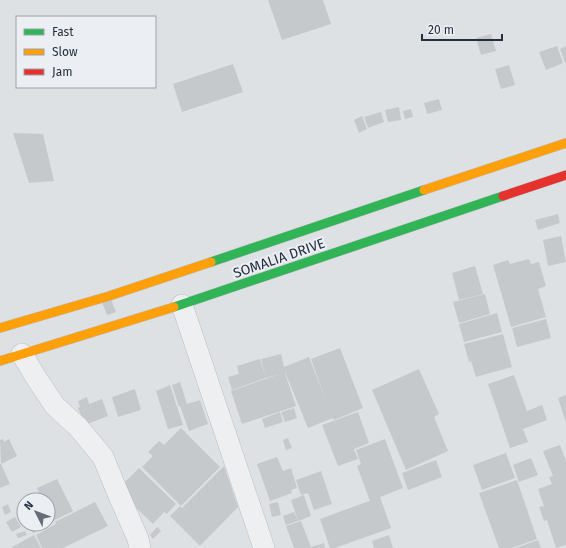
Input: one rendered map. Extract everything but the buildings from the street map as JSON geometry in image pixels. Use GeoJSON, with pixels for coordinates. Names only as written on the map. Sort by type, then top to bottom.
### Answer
{"type":"FeatureCollection","features":[{"type":"Feature","properties":{"kind":"main road","name":"SOMALIA DRIVE"},"geometry":{"type":"LineString","coordinates":[[0,328],[109,296],[566,143]]}},
{"type":"Feature","properties":{"kind":"main road","name":"SOMALIA DRIVE"},"geometry":{"type":"LineString","coordinates":[[0,361],[182,305],[566,176]]}},
{"type":"Feature","properties":{"kind":"street"},"geometry":{"type":"LineString","coordinates":[[182,305],[264,548]]}},
{"type":"Feature","properties":{"kind":"street"},"geometry":{"type":"LineString","coordinates":[[22,354],[34,376],[55,406],[78,427],[103,457],[138,539],[140,548]]}},
{"type":"Feature","properties":{"kind":"traffic: fast"},"geometry":{"type":"LineString","coordinates":[[211,262],[424,190]]}},
{"type":"Feature","properties":{"kind":"traffic: fast"},"geometry":{"type":"LineString","coordinates":[[174,307],[503,196]]}},
{"type":"Feature","properties":{"kind":"traffic: slow"},"geometry":{"type":"LineString","coordinates":[[424,190],[566,143]]}},
{"type":"Feature","properties":{"kind":"traffic: slow"},"geometry":{"type":"LineString","coordinates":[[0,328],[109,296],[211,262]]}},
{"type":"Feature","properties":{"kind":"traffic: slow"},"geometry":{"type":"LineString","coordinates":[[0,361],[174,307]]}},
{"type":"Feature","properties":{"kind":"traffic: jam"},"geometry":{"type":"LineString","coordinates":[[503,196],[566,175]]}}]}
